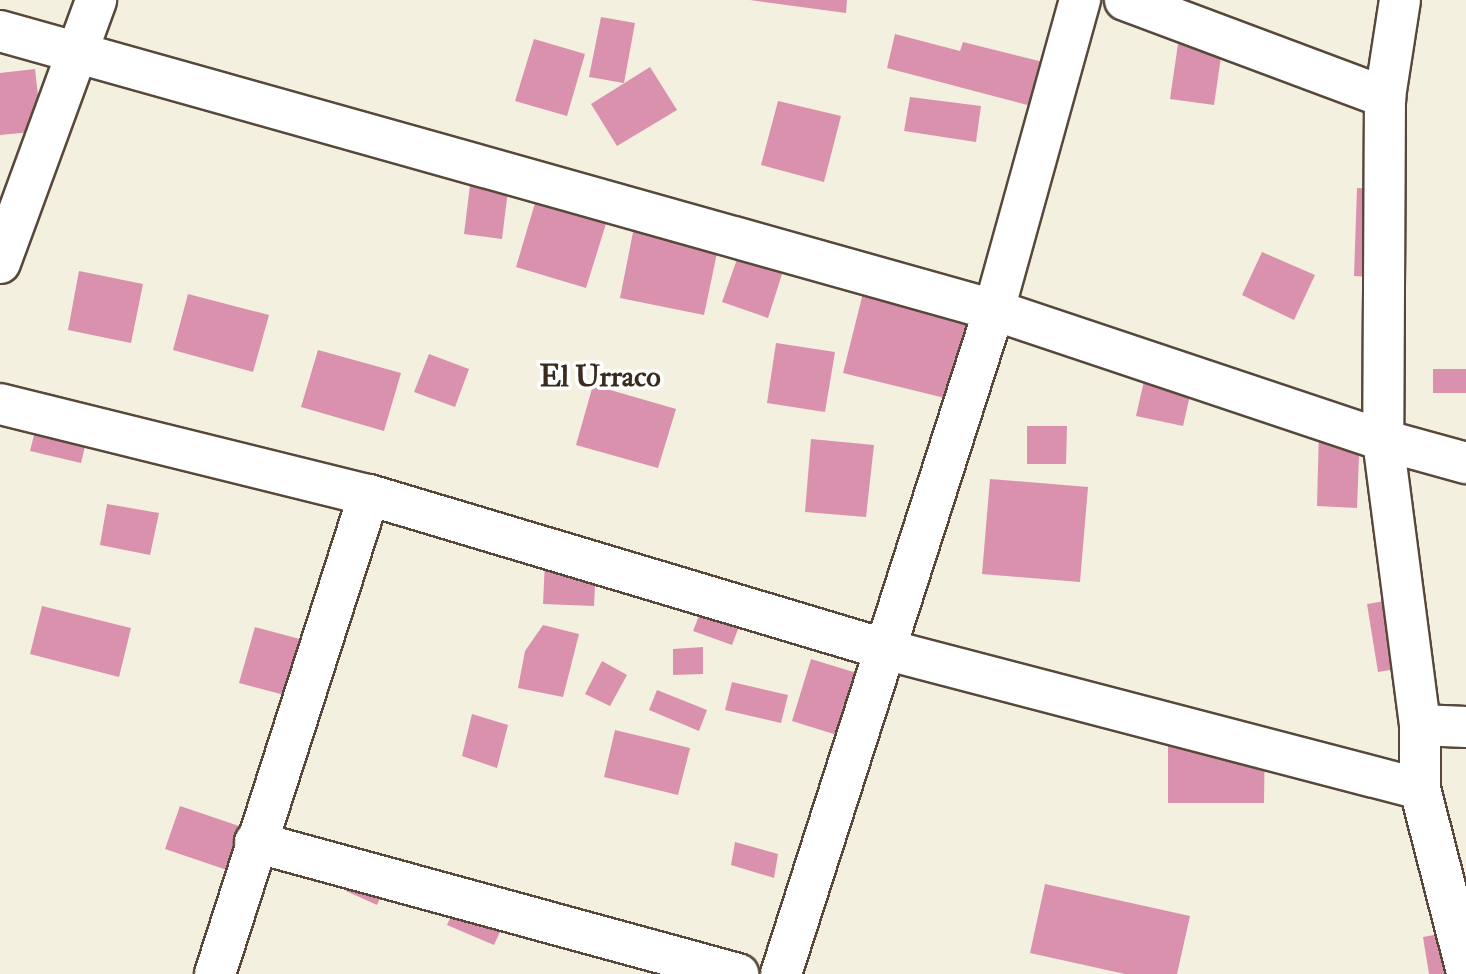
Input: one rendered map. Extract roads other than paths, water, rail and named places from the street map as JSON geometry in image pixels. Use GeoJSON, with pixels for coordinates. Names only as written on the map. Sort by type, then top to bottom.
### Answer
{"type":"FeatureCollection","features":[{"type":"Feature","properties":{"kind":"street"},"geometry":{"type":"LineString","coordinates":[[0,263],[96,0]]}},
{"type":"Feature","properties":{"kind":"street"},"geometry":{"type":"LineString","coordinates":[[781,974],[994,310],[1080,0]]}},
{"type":"Feature","properties":{"kind":"street"},"geometry":{"type":"LineString","coordinates":[[1125,0],[1385,97]]}},
{"type":"Feature","properties":{"kind":"street"},"geometry":{"type":"LineString","coordinates":[[1400,0],[1385,97],[1383,440],[1420,725],[1420,789],[1466,968]]}},
{"type":"Feature","properties":{"kind":"street"},"geometry":{"type":"LineString","coordinates":[[0,31],[994,310],[1383,440],[1466,463]]}},
{"type":"Feature","properties":{"kind":"street"},"geometry":{"type":"LineString","coordinates":[[0,404],[369,495],[884,649],[1420,789]]}},
{"type":"Feature","properties":{"kind":"street"},"geometry":{"type":"LineString","coordinates":[[215,974],[369,495]]}},
{"type":"Feature","properties":{"kind":"street"},"geometry":{"type":"LineString","coordinates":[[1420,725],[1466,727]]}},
{"type":"Feature","properties":{"kind":"street"},"geometry":{"type":"LineString","coordinates":[[255,842],[738,974]]}},
{"type":"Feature","properties":{"kind":"district","name":"El Urraco"},"geometry":{"type":"Point","coordinates":[600,377]}}]}
